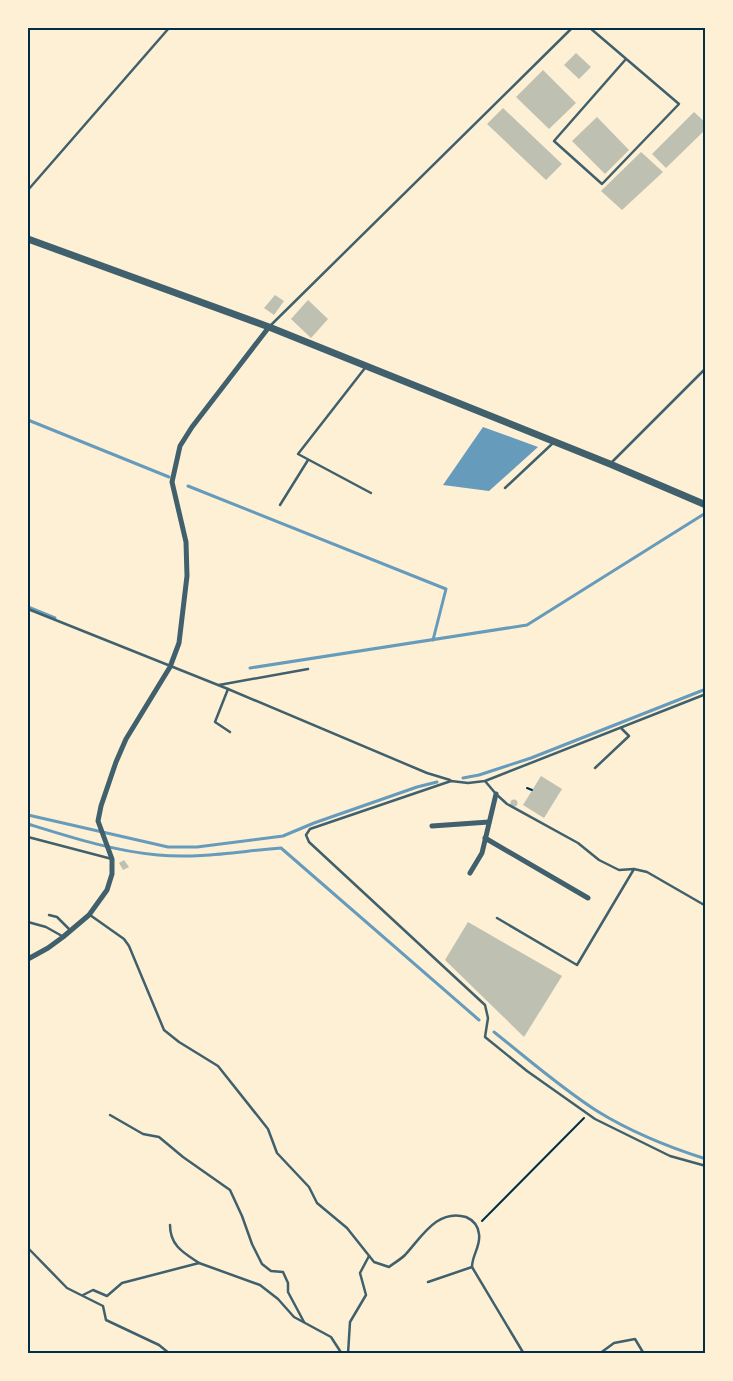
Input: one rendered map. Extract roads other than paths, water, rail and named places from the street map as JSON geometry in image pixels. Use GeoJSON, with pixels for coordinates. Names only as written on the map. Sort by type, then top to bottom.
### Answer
{"type":"FeatureCollection","features":[{"type":"Feature","properties":{"kind":"street"},"geometry":{"type":"LineString","coordinates":[[28,238],[268,327],[610,464],[706,505]]}},
{"type":"Feature","properties":{"kind":"street"},"geometry":{"type":"LineString","coordinates":[[28,959],[48,948],[89,915],[107,890],[112,874],[112,860],[98,821],[101,806],[126,739],[170,667],[179,643],[187,576],[186,542],[172,482],[180,446],[192,427],[268,327]]}},
{"type":"Feature","properties":{"kind":"street"},"geometry":{"type":"LineString","coordinates":[[470,873],[482,853],[496,794]]}},
{"type":"Feature","properties":{"kind":"street"},"geometry":{"type":"LineString","coordinates":[[432,826],[489,822]]}},
{"type":"Feature","properties":{"kind":"street"},"geometry":{"type":"LineString","coordinates":[[486,838],[588,898]]}},
{"type":"Feature","properties":{"kind":"lane"},"geometry":{"type":"LineString","coordinates":[[28,190],[169,28]]}},
{"type":"Feature","properties":{"kind":"lane"},"geometry":{"type":"LineString","coordinates":[[268,327],[572,28]]}},
{"type":"Feature","properties":{"kind":"lane"},"geometry":{"type":"LineString","coordinates":[[590,28],[679,104],[602,184],[554,141],[626,59]]}},
{"type":"Feature","properties":{"kind":"lane"},"geometry":{"type":"LineString","coordinates":[[366,366],[298,454],[370,493]]}},
{"type":"Feature","properties":{"kind":"lane"},"geometry":{"type":"LineString","coordinates":[[610,464],[706,368]]}},
{"type":"Feature","properties":{"kind":"lane"},"geometry":{"type":"LineString","coordinates":[[505,488],[554,442]]}},
{"type":"Feature","properties":{"kind":"lane"},"geometry":{"type":"LineString","coordinates":[[280,505],[308,460]]}},
{"type":"Feature","properties":{"kind":"lane"},"geometry":{"type":"LineString","coordinates":[[28,608],[228,689],[427,773],[451,781],[468,783],[485,780],[706,694]]}},
{"type":"Feature","properties":{"kind":"lane"},"geometry":{"type":"LineString","coordinates":[[217,685],[308,669]]}},
{"type":"Feature","properties":{"kind":"lane"},"geometry":{"type":"LineString","coordinates":[[228,689],[214,722],[230,732]]}},
{"type":"Feature","properties":{"kind":"lane"},"geometry":{"type":"LineString","coordinates":[[595,768],[629,736],[621,728]]}},
{"type":"Feature","properties":{"kind":"lane"},"geometry":{"type":"LineString","coordinates":[[485,780],[507,804],[578,844],[599,860],[620,870],[634,869],[647,872],[706,906]]}},
{"type":"Feature","properties":{"kind":"lane"},"geometry":{"type":"LineString","coordinates":[[451,781],[310,829],[306,835],[309,842],[485,1005],[488,1018],[485,1037],[527,1071],[588,1114],[670,1156],[706,1166]]}},
{"type":"Feature","properties":{"kind":"lane"},"geometry":{"type":"LineString","coordinates":[[28,836],[112,860]]}},
{"type":"Feature","properties":{"kind":"lane"},"geometry":{"type":"LineString","coordinates":[[497,918],[578,965],[634,869]]}},
{"type":"Feature","properties":{"kind":"lane"},"geometry":{"type":"LineString","coordinates":[[89,915],[124,939],[129,946],[164,1030],[174,1039],[218,1066],[268,1129],[277,1153],[309,1187],[317,1203],[347,1228],[374,1262],[389,1267],[404,1256],[438,1220],[451,1215],[464,1216],[473,1220],[480,1235],[478,1247],[472,1259],[472,1267],[524,1354]]}},
{"type":"Feature","properties":{"kind":"lane"},"geometry":{"type":"LineString","coordinates":[[49,916],[57,917],[70,930]]}},
{"type":"Feature","properties":{"kind":"lane"},"geometry":{"type":"LineString","coordinates":[[28,922],[46,927],[63,937]]}},
{"type":"Feature","properties":{"kind":"lane"},"geometry":{"type":"LineString","coordinates":[[110,1115],[143,1134],[159,1137],[183,1157],[230,1190],[262,1264],[271,1271],[283,1272],[288,1283],[288,1292],[304,1322]]}},
{"type":"Feature","properties":{"kind":"lane"},"geometry":{"type":"LineString","coordinates":[[170,1225],[170,1232],[177,1248],[199,1263],[260,1285],[278,1299],[294,1318],[331,1337],[342,1354]]}},
{"type":"Feature","properties":{"kind":"lane"},"geometry":{"type":"LineString","coordinates":[[28,1248],[67,1288],[103,1306],[106,1320],[159,1345],[170,1354]]}},
{"type":"Feature","properties":{"kind":"lane"},"geometry":{"type":"LineString","coordinates":[[348,1354],[350,1322],[366,1295],[360,1273],[370,1256]]}},
{"type":"Feature","properties":{"kind":"lane"},"geometry":{"type":"LineString","coordinates":[[83,1295],[93,1290],[107,1296],[122,1283],[199,1263]]}},
{"type":"Feature","properties":{"kind":"lane"},"geometry":{"type":"LineString","coordinates":[[428,1282],[472,1267]]}},
{"type":"Feature","properties":{"kind":"lane"},"geometry":{"type":"LineString","coordinates":[[598,1354],[614,1343],[635,1339],[644,1354]]}},
{"type":"Feature","properties":{"kind":"water"},"geometry":{"type":"Polygon","coordinates":[[[483,427],[538,447],[489,491],[443,485],[483,427]]]}},
{"type":"Feature","properties":{"kind":"waterway"},"geometry":{"type":"LineString","coordinates":[[28,420],[169,477]]}},
{"type":"Feature","properties":{"kind":"waterway"},"geometry":{"type":"LineString","coordinates":[[188,486],[446,589],[433,640]]}},
{"type":"Feature","properties":{"kind":"waterway"},"geometry":{"type":"LineString","coordinates":[[250,668],[527,625],[704,514]]}},
{"type":"Feature","properties":{"kind":"waterway"},"geometry":{"type":"LineString","coordinates":[[28,607],[55,618]]}},
{"type":"Feature","properties":{"kind":"waterway"},"geometry":{"type":"LineString","coordinates":[[463,778],[479,775],[531,758],[706,689]]}},
{"type":"Feature","properties":{"kind":"waterway"},"geometry":{"type":"LineString","coordinates":[[28,815],[168,847],[197,847],[283,836],[314,823],[417,787],[437,782]]}},
{"type":"Feature","properties":{"kind":"waterway"},"geometry":{"type":"LineString","coordinates":[[28,824],[108,847],[158,855],[204,855],[281,848],[479,1020]]}},
{"type":"Feature","properties":{"kind":"waterway"},"geometry":{"type":"LineString","coordinates":[[494,1032],[558,1083],[597,1111],[623,1126],[650,1138],[706,1159]]}}]}
